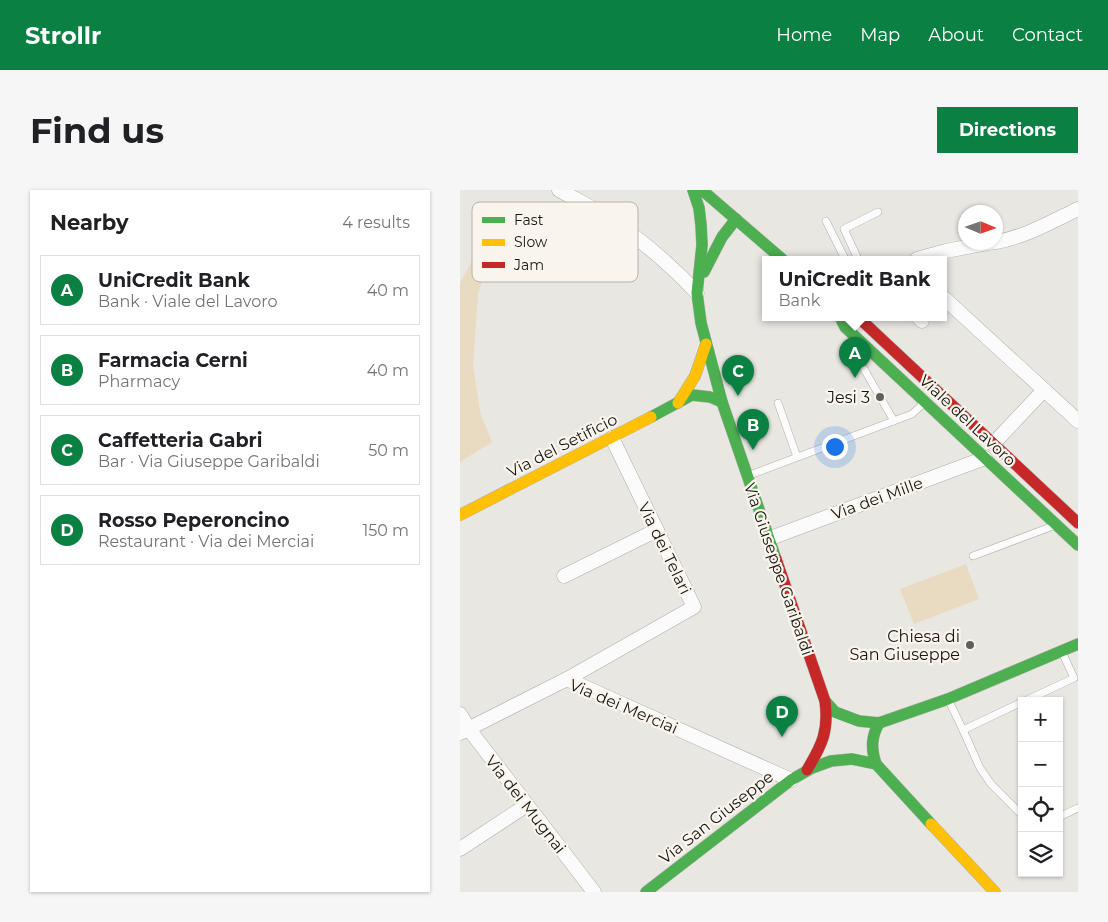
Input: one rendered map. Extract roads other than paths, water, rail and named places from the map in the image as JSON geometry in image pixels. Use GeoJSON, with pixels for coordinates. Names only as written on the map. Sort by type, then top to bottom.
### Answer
{"type":"FeatureCollection","features":[{"type":"Feature","properties":{"kind":"main road"},"geometry":{"type":"LineString","coordinates":[[693,190],[699,208],[701,225],[697,293]]}},
{"type":"Feature","properties":{"kind":"main road"},"geometry":{"type":"LineString","coordinates":[[702,190],[779,256]]}},
{"type":"Feature","properties":{"kind":"main road"},"geometry":{"type":"LineString","coordinates":[[697,293],[714,250],[736,219]]}},
{"type":"Feature","properties":{"kind":"main road","name":"Via Giuseppe Garibaldi"},"geometry":{"type":"LineString","coordinates":[[697,293],[700,323],[722,402],[825,702],[828,719],[827,729],[823,743],[807,770]]}},
{"type":"Feature","properties":{"kind":"main road","name":"Viale del Lavoro"},"geometry":{"type":"LineString","coordinates":[[842,321],[846,327],[1078,545]]}},
{"type":"Feature","properties":{"kind":"main road","name":"Viale del Lavoro"},"geometry":{"type":"LineString","coordinates":[[862,321],[1078,524]]}},
{"type":"Feature","properties":{"kind":"main road","name":"Via del Setificio"},"geometry":{"type":"LineString","coordinates":[[678,403],[695,376],[706,344]]}},
{"type":"Feature","properties":{"kind":"main road","name":"Via del Setificio"},"geometry":{"type":"LineString","coordinates":[[460,515],[692,395],[710,397],[722,402]]}},
{"type":"Feature","properties":{"kind":"main road"},"geometry":{"type":"LineString","coordinates":[[825,702],[835,712],[859,721],[879,723],[948,699],[1078,644]]}},
{"type":"Feature","properties":{"kind":"main road"},"geometry":{"type":"LineString","coordinates":[[879,723],[874,731],[872,743],[872,753],[876,764],[994,892]]}},
{"type":"Feature","properties":{"kind":"main road"},"geometry":{"type":"LineString","coordinates":[[807,770],[833,759],[849,758],[876,764]]}},
{"type":"Feature","properties":{"kind":"main road","name":"Via San Giuseppe"},"geometry":{"type":"LineString","coordinates":[[646,892],[791,780],[807,770]]}},
{"type":"Feature","properties":{"kind":"street"},"geometry":{"type":"LineString","coordinates":[[559,190],[580,202]]}},
{"type":"Feature","properties":{"kind":"street"},"geometry":{"type":"LineString","coordinates":[[1003,240],[1031,232],[1078,209]]}},
{"type":"Feature","properties":{"kind":"street"},"geometry":{"type":"LineString","coordinates":[[638,240],[677,272],[697,293]]}},
{"type":"Feature","properties":{"kind":"street"},"geometry":{"type":"LineString","coordinates":[[928,256],[958,249]]}},
{"type":"Feature","properties":{"kind":"street"},"geometry":{"type":"LineString","coordinates":[[677,272],[689,270],[700,261]]}},
{"type":"Feature","properties":{"kind":"street"},"geometry":{"type":"LineString","coordinates":[[947,301],[1078,421]]}},
{"type":"Feature","properties":{"kind":"street"},"geometry":{"type":"LineString","coordinates":[[993,444],[1044,390]]}},
{"type":"Feature","properties":{"kind":"street","name":"Via dei Telari"},"geometry":{"type":"LineString","coordinates":[[567,679],[694,607],[612,438]]}},
{"type":"Feature","properties":{"kind":"street","name":"Via dei Mille"},"geometry":{"type":"LineString","coordinates":[[768,539],[985,458]]}},
{"type":"Feature","properties":{"kind":"street"},"geometry":{"type":"LineString","coordinates":[[564,576],[657,530]]}},
{"type":"Feature","properties":{"kind":"street","name":"Via dei Merciai"},"geometry":{"type":"LineString","coordinates":[[464,730],[567,679],[791,780]]}},
{"type":"Feature","properties":{"kind":"street","name":"Via dei Mugnai"},"geometry":{"type":"LineString","coordinates":[[460,714],[464,730],[527,805],[594,892]]}},
{"type":"Feature","properties":{"kind":"street"},"geometry":{"type":"LineString","coordinates":[[460,849],[527,805]]}},
{"type":"Feature","properties":{"kind":"lane"},"geometry":{"type":"LineString","coordinates":[[857,256],[844,229],[878,212]]}},
{"type":"Feature","properties":{"kind":"lane"},"geometry":{"type":"LineString","coordinates":[[826,221],[844,256]]}},
{"type":"Feature","properties":{"kind":"lane"},"geometry":{"type":"LineString","coordinates":[[864,369],[894,421]]}},
{"type":"Feature","properties":{"kind":"lane"},"geometry":{"type":"LineString","coordinates":[[747,476],[912,414],[925,402]]}},
{"type":"Feature","properties":{"kind":"lane"},"geometry":{"type":"LineString","coordinates":[[778,403],[797,457]]}},
{"type":"Feature","properties":{"kind":"lane"},"geometry":{"type":"LineString","coordinates":[[973,556],[1056,524]]}},
{"type":"Feature","properties":{"kind":"lane"},"geometry":{"type":"LineString","coordinates":[[1034,697],[1074,678],[1061,650]]}},
{"type":"Feature","properties":{"kind":"lane"},"geometry":{"type":"LineString","coordinates":[[948,699],[980,768],[991,784],[1018,811]]}},
{"type":"Feature","properties":{"kind":"lane"},"geometry":{"type":"LineString","coordinates":[[963,730],[1018,704]]}},
{"type":"Feature","properties":{"kind":"lane"},"geometry":{"type":"LineString","coordinates":[[1063,815],[1078,808]]}},
{"type":"Feature","properties":{"kind":"place","name":"UniCredit Bank"},"geometry":{"type":"Point","coordinates":[855,378]}},
{"type":"Feature","properties":{"kind":"place","name":"Caffetteria Gabri"},"geometry":{"type":"Point","coordinates":[738,396]}},
{"type":"Feature","properties":{"kind":"place","name":"Jesi 3"},"geometry":{"type":"Point","coordinates":[880,397]}},
{"type":"Feature","properties":{"kind":"place","name":"Farmacia Cerni"},"geometry":{"type":"Point","coordinates":[753,450]}},
{"type":"Feature","properties":{"kind":"place","name":"Chiesa di San Giuseppe"},"geometry":{"type":"Point","coordinates":[970,645]}},
{"type":"Feature","properties":{"kind":"place","name":"Rosso Peperoncino"},"geometry":{"type":"Point","coordinates":[782,737]}}]}
